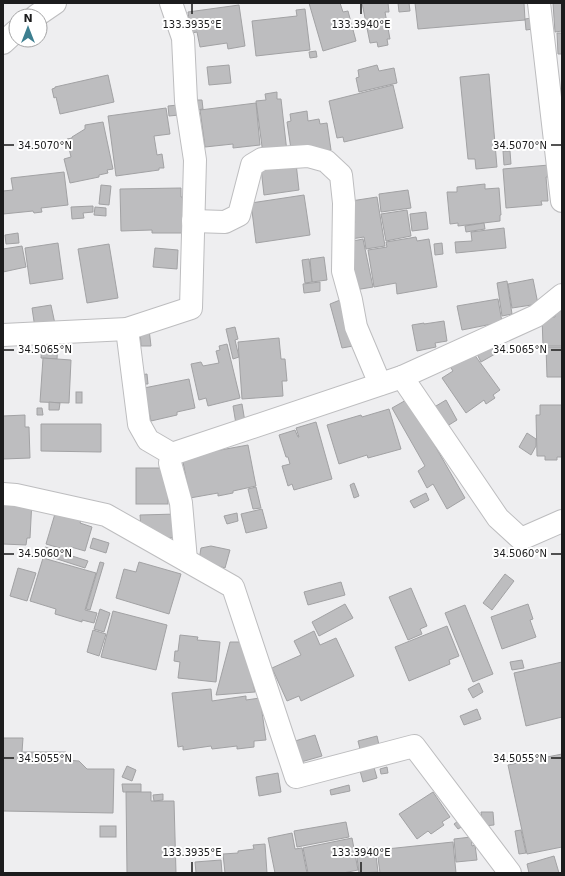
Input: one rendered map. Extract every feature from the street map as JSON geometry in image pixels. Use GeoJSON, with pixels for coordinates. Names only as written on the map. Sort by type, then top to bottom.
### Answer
{"type":"FeatureCollection","features":[{"type":"Feature","properties":{"kind":"street"},"geometry":{"type":"LineString","coordinates":[[3,335],[128,329],[191,308],[195,160],[186,101],[183,38],[171,3]]}},
{"type":"Feature","properties":{"kind":"street"},"geometry":{"type":"LineString","coordinates":[[539,3],[562,201]]}},
{"type":"Feature","properties":{"kind":"street"},"geometry":{"type":"LineString","coordinates":[[193,221],[225,222],[239,214],[252,165],[262,159],[308,156],[326,161],[341,175],[344,203],[344,271],[356,327],[380,384]]}},
{"type":"Feature","properties":{"kind":"street"},"geometry":{"type":"LineString","coordinates":[[128,329],[139,424],[148,440],[172,454],[402,377],[536,316],[562,295]]}},
{"type":"Feature","properties":{"kind":"street"},"geometry":{"type":"LineString","coordinates":[[402,377],[498,518],[521,539],[562,521]]}},
{"type":"Feature","properties":{"kind":"street"},"geometry":{"type":"LineString","coordinates":[[172,454],[170,463],[181,503],[186,560]]}},
{"type":"Feature","properties":{"kind":"street"},"geometry":{"type":"LineString","coordinates":[[3,494],[106,515],[233,586],[296,777],[414,746],[510,873]]}},
{"type":"Feature","properties":{"kind":"building"},"geometry":{"type":"Polygon","coordinates":[[[309,3],[340,3],[343,12],[348,11],[356,41],[323,51],[309,3]]]}},
{"type":"Feature","properties":{"kind":"building"},"geometry":{"type":"Polygon","coordinates":[[[362,3],[388,3],[389,12],[385,12],[390,39],[387,39],[388,45],[378,47],[377,42],[370,43],[362,3]]]}},
{"type":"Feature","properties":{"kind":"building"},"geometry":{"type":"Polygon","coordinates":[[[398,3],[409,3],[410,11],[399,12],[398,3]]]}},
{"type":"Feature","properties":{"kind":"building"},"geometry":{"type":"Polygon","coordinates":[[[415,3],[524,3],[525,20],[418,29],[415,3]]]}},
{"type":"Feature","properties":{"kind":"building"},"geometry":{"type":"Polygon","coordinates":[[[553,3],[562,3],[562,31],[555,32],[553,3]]]}},
{"type":"Feature","properties":{"kind":"building"},"geometry":{"type":"Polygon","coordinates":[[[239,5],[245,46],[228,49],[227,43],[200,47],[197,32],[191,33],[188,12],[239,5]]]}},
{"type":"Feature","properties":{"kind":"building"},"geometry":{"type":"Polygon","coordinates":[[[305,9],[310,50],[256,56],[252,21],[297,16],[296,10],[305,9]]]}},
{"type":"Feature","properties":{"kind":"building"},"geometry":{"type":"Polygon","coordinates":[[[532,18],[533,29],[526,30],[525,19],[532,18]]]}},
{"type":"Feature","properties":{"kind":"building"},"geometry":{"type":"Polygon","coordinates":[[[557,33],[562,33],[562,54],[558,54],[557,33]]]}},
{"type":"Feature","properties":{"kind":"building"},"geometry":{"type":"Polygon","coordinates":[[[316,51],[317,57],[310,58],[309,52],[316,51]]]}},
{"type":"Feature","properties":{"kind":"building"},"geometry":{"type":"Polygon","coordinates":[[[229,65],[231,83],[209,85],[207,67],[229,65]]]}},
{"type":"Feature","properties":{"kind":"building"},"geometry":{"type":"Polygon","coordinates":[[[377,65],[379,71],[394,68],[397,83],[359,92],[356,78],[359,77],[358,70],[377,65]]]}},
{"type":"Feature","properties":{"kind":"building"},"geometry":{"type":"Polygon","coordinates":[[[489,74],[497,167],[476,169],[475,159],[468,159],[460,77],[489,74]]]}},
{"type":"Feature","properties":{"kind":"building"},"geometry":{"type":"Polygon","coordinates":[[[108,75],[114,102],[60,114],[56,97],[54,98],[52,89],[55,87],[108,75]]]}},
{"type":"Feature","properties":{"kind":"building"},"geometry":{"type":"Polygon","coordinates":[[[393,85],[403,128],[344,142],[343,137],[337,138],[329,101],[393,85]]]}},
{"type":"Feature","properties":{"kind":"building"},"geometry":{"type":"Polygon","coordinates":[[[277,92],[277,99],[281,99],[287,152],[263,154],[256,101],[266,100],[265,94],[277,92]]]}},
{"type":"Feature","properties":{"kind":"building"},"geometry":{"type":"Polygon","coordinates":[[[196,100],[202,100],[203,109],[197,110],[196,100]]]}},
{"type":"Feature","properties":{"kind":"building"},"geometry":{"type":"Polygon","coordinates":[[[256,103],[260,145],[233,148],[233,144],[205,147],[200,110],[256,103]]]}},
{"type":"Feature","properties":{"kind":"building"},"geometry":{"type":"Polygon","coordinates":[[[178,105],[179,115],[169,116],[168,106],[178,105]]]}},
{"type":"Feature","properties":{"kind":"building"},"geometry":{"type":"Polygon","coordinates":[[[166,108],[170,134],[154,136],[157,155],[162,154],[164,168],[116,176],[108,116],[166,108]]]}},
{"type":"Feature","properties":{"kind":"building"},"geometry":{"type":"Polygon","coordinates":[[[307,111],[308,121],[319,119],[320,124],[327,123],[331,150],[292,156],[287,122],[291,121],[290,114],[307,111]]]}},
{"type":"Feature","properties":{"kind":"building"},"geometry":{"type":"Polygon","coordinates":[[[103,122],[113,169],[107,170],[108,173],[99,175],[99,177],[70,183],[64,159],[71,157],[67,139],[72,138],[85,129],[85,125],[103,122]]]}},
{"type":"Feature","properties":{"kind":"building"},"geometry":{"type":"Polygon","coordinates":[[[503,151],[510,151],[511,164],[504,165],[503,151]]]}},
{"type":"Feature","properties":{"kind":"building"},"geometry":{"type":"Polygon","coordinates":[[[296,163],[299,190],[264,195],[261,168],[296,163]]]}},
{"type":"Feature","properties":{"kind":"building"},"geometry":{"type":"Polygon","coordinates":[[[549,165],[550,177],[546,177],[548,201],[541,201],[542,205],[506,208],[503,169],[549,165]]]}},
{"type":"Feature","properties":{"kind":"building"},"geometry":{"type":"Polygon","coordinates":[[[64,172],[68,205],[41,208],[42,212],[34,213],[33,211],[3,214],[3,191],[13,190],[11,178],[64,172]]]}},
{"type":"Feature","properties":{"kind":"building"},"geometry":{"type":"Polygon","coordinates":[[[485,184],[485,189],[499,188],[500,221],[458,226],[458,223],[450,224],[447,192],[457,192],[457,187],[485,184]]]}},
{"type":"Feature","properties":{"kind":"building"},"geometry":{"type":"Polygon","coordinates":[[[101,185],[111,186],[109,205],[99,204],[101,185]]]}},
{"type":"Feature","properties":{"kind":"building"},"geometry":{"type":"Polygon","coordinates":[[[181,188],[181,197],[183,197],[184,233],[152,233],[152,230],[121,231],[120,189],[181,188]]]}},
{"type":"Feature","properties":{"kind":"building"},"geometry":{"type":"Polygon","coordinates":[[[408,190],[411,208],[381,212],[379,194],[408,190]]]}},
{"type":"Feature","properties":{"kind":"building"},"geometry":{"type":"Polygon","coordinates":[[[304,195],[310,235],[256,243],[251,203],[304,195]]]}},
{"type":"Feature","properties":{"kind":"building"},"geometry":{"type":"Polygon","coordinates":[[[377,197],[385,246],[366,249],[364,237],[351,239],[349,225],[355,223],[351,201],[377,197]]]}},
{"type":"Feature","properties":{"kind":"building"},"geometry":{"type":"Polygon","coordinates":[[[93,206],[93,212],[83,213],[84,218],[72,219],[71,207],[93,206]]]}},
{"type":"Feature","properties":{"kind":"building"},"geometry":{"type":"Polygon","coordinates":[[[95,207],[106,208],[106,216],[94,215],[95,207]]]}},
{"type":"Feature","properties":{"kind":"building"},"geometry":{"type":"Polygon","coordinates":[[[407,210],[411,236],[386,241],[381,214],[407,210]]]}},
{"type":"Feature","properties":{"kind":"building"},"geometry":{"type":"Polygon","coordinates":[[[426,212],[428,229],[412,231],[410,214],[426,212]]]}},
{"type":"Feature","properties":{"kind":"building"},"geometry":{"type":"Polygon","coordinates":[[[484,223],[485,229],[466,232],[465,226],[484,223]]]}},
{"type":"Feature","properties":{"kind":"building"},"geometry":{"type":"Polygon","coordinates":[[[504,228],[506,248],[456,253],[455,242],[472,241],[471,232],[504,228]]]}},
{"type":"Feature","properties":{"kind":"building"},"geometry":{"type":"Polygon","coordinates":[[[18,233],[19,243],[6,244],[5,235],[18,233]]]}},
{"type":"Feature","properties":{"kind":"building"},"geometry":{"type":"Polygon","coordinates":[[[416,237],[417,241],[429,239],[437,287],[397,294],[396,283],[374,287],[368,250],[387,247],[386,242],[416,237]]]}},
{"type":"Feature","properties":{"kind":"building"},"geometry":{"type":"Polygon","coordinates":[[[363,239],[373,287],[355,290],[348,242],[363,239]]]}},
{"type":"Feature","properties":{"kind":"building"},"geometry":{"type":"Polygon","coordinates":[[[58,243],[63,279],[30,284],[25,248],[58,243]]]}},
{"type":"Feature","properties":{"kind":"building"},"geometry":{"type":"Polygon","coordinates":[[[442,243],[443,254],[435,255],[434,244],[442,243]]]}},
{"type":"Feature","properties":{"kind":"building"},"geometry":{"type":"Polygon","coordinates":[[[109,244],[118,298],[87,303],[78,249],[109,244]]]}},
{"type":"Feature","properties":{"kind":"building"},"geometry":{"type":"Polygon","coordinates":[[[22,246],[26,267],[3,272],[3,249],[22,246]]]}},
{"type":"Feature","properties":{"kind":"building"},"geometry":{"type":"Polygon","coordinates":[[[155,248],[178,250],[177,269],[153,267],[155,248]]]}},
{"type":"Feature","properties":{"kind":"building"},"geometry":{"type":"Polygon","coordinates":[[[324,257],[327,280],[312,282],[310,259],[324,257]]]}},
{"type":"Feature","properties":{"kind":"building"},"geometry":{"type":"Polygon","coordinates":[[[309,259],[312,282],[305,283],[302,260],[309,259]]]}},
{"type":"Feature","properties":{"kind":"building"},"geometry":{"type":"Polygon","coordinates":[[[533,279],[538,304],[512,308],[508,284],[533,279]]]}},
{"type":"Feature","properties":{"kind":"building"},"geometry":{"type":"Polygon","coordinates":[[[507,281],[512,314],[502,316],[497,283],[507,281]]]}},
{"type":"Feature","properties":{"kind":"building"},"geometry":{"type":"Polygon","coordinates":[[[320,282],[320,291],[304,293],[303,284],[320,282]]]}},
{"type":"Feature","properties":{"kind":"building"},"geometry":{"type":"Polygon","coordinates":[[[498,299],[502,322],[462,330],[457,306],[498,299]]]}},
{"type":"Feature","properties":{"kind":"building"},"geometry":{"type":"Polygon","coordinates":[[[340,300],[353,346],[342,348],[330,304],[340,300]]]}},
{"type":"Feature","properties":{"kind":"building"},"geometry":{"type":"Polygon","coordinates":[[[51,305],[55,324],[35,328],[32,308],[51,305]]]}},
{"type":"Feature","properties":{"kind":"building"},"geometry":{"type":"Polygon","coordinates":[[[555,311],[562,311],[562,346],[543,346],[542,317],[555,317],[555,311]]]}},
{"type":"Feature","properties":{"kind":"building"},"geometry":{"type":"Polygon","coordinates":[[[444,321],[447,341],[435,343],[436,347],[417,351],[412,325],[444,321]]]}},
{"type":"Feature","properties":{"kind":"building"},"geometry":{"type":"Polygon","coordinates":[[[235,327],[238,339],[235,340],[239,357],[233,359],[226,329],[235,327]]]}},
{"type":"Feature","properties":{"kind":"building"},"geometry":{"type":"Polygon","coordinates":[[[149,329],[151,346],[141,346],[140,330],[149,329]]]}},
{"type":"Feature","properties":{"kind":"building"},"geometry":{"type":"Polygon","coordinates":[[[279,338],[281,359],[285,359],[287,381],[282,381],[283,396],[242,399],[238,342],[279,338]]]}},
{"type":"Feature","properties":{"kind":"building"},"geometry":{"type":"Polygon","coordinates":[[[42,342],[58,343],[57,359],[41,358],[42,342]]]}},
{"type":"Feature","properties":{"kind":"building"},"geometry":{"type":"Polygon","coordinates":[[[227,344],[240,398],[208,406],[206,398],[199,400],[191,364],[201,362],[203,366],[219,363],[216,351],[220,350],[219,346],[227,344]]]}},
{"type":"Feature","properties":{"kind":"building"},"geometry":{"type":"Polygon","coordinates":[[[489,344],[495,354],[481,362],[476,352],[489,344]]]}},
{"type":"Feature","properties":{"kind":"building"},"geometry":{"type":"Polygon","coordinates":[[[546,347],[562,347],[562,377],[547,377],[546,347]]]}},
{"type":"Feature","properties":{"kind":"building"},"geometry":{"type":"Polygon","coordinates":[[[471,350],[500,390],[493,395],[495,398],[486,404],[484,400],[466,413],[442,378],[453,371],[449,365],[471,350]]]}},
{"type":"Feature","properties":{"kind":"building"},"geometry":{"type":"Polygon","coordinates":[[[43,358],[71,360],[69,403],[40,402],[43,358]]]}},
{"type":"Feature","properties":{"kind":"building"},"geometry":{"type":"Polygon","coordinates":[[[147,374],[148,384],[141,384],[140,375],[147,374]]]}},
{"type":"Feature","properties":{"kind":"building"},"geometry":{"type":"Polygon","coordinates":[[[189,379],[195,408],[177,412],[177,415],[151,421],[144,388],[189,379]]]}},
{"type":"Feature","properties":{"kind":"building"},"geometry":{"type":"Polygon","coordinates":[[[76,392],[82,392],[82,403],[76,403],[76,392]]]}},
{"type":"Feature","properties":{"kind":"building"},"geometry":{"type":"Polygon","coordinates":[[[408,399],[465,498],[447,509],[433,484],[427,488],[418,471],[425,466],[392,408],[408,399]]]}},
{"type":"Feature","properties":{"kind":"building"},"geometry":{"type":"Polygon","coordinates":[[[446,400],[457,420],[444,428],[431,409],[446,400]]]}},
{"type":"Feature","properties":{"kind":"building"},"geometry":{"type":"Polygon","coordinates":[[[49,402],[60,403],[59,410],[49,410],[49,402]]]}},
{"type":"Feature","properties":{"kind":"building"},"geometry":{"type":"Polygon","coordinates":[[[242,404],[245,422],[236,424],[233,406],[242,404]]]}},
{"type":"Feature","properties":{"kind":"building"},"geometry":{"type":"Polygon","coordinates":[[[540,405],[562,405],[562,457],[557,457],[557,460],[545,460],[545,456],[537,456],[536,415],[540,415],[540,405]]]}},
{"type":"Feature","properties":{"kind":"building"},"geometry":{"type":"Polygon","coordinates":[[[37,408],[42,408],[43,415],[37,415],[37,408]]]}},
{"type":"Feature","properties":{"kind":"building"},"geometry":{"type":"Polygon","coordinates":[[[389,409],[401,449],[368,458],[367,455],[339,464],[327,425],[389,409]]]}},
{"type":"Feature","properties":{"kind":"building"},"geometry":{"type":"Polygon","coordinates":[[[25,415],[25,427],[29,427],[30,458],[3,459],[3,416],[25,415]]]}},
{"type":"Feature","properties":{"kind":"building"},"geometry":{"type":"Polygon","coordinates":[[[316,422],[332,479],[294,490],[292,484],[288,486],[282,466],[290,464],[288,457],[286,457],[279,435],[295,430],[299,437],[296,428],[316,422]]]}},
{"type":"Feature","properties":{"kind":"building"},"geometry":{"type":"Polygon","coordinates":[[[41,424],[101,424],[101,452],[41,451],[41,424]]]}},
{"type":"Feature","properties":{"kind":"building"},"geometry":{"type":"Polygon","coordinates":[[[527,433],[536,439],[536,446],[531,455],[519,447],[527,433]]]}},
{"type":"Feature","properties":{"kind":"building"},"geometry":{"type":"Polygon","coordinates":[[[248,445],[256,486],[218,496],[218,493],[190,498],[182,457],[248,445]]]}},
{"type":"Feature","properties":{"kind":"building"},"geometry":{"type":"Polygon","coordinates":[[[136,468],[168,468],[168,504],[136,504],[136,468]]]}},
{"type":"Feature","properties":{"kind":"building"},"geometry":{"type":"Polygon","coordinates":[[[354,483],[359,496],[354,498],[350,485],[354,483]]]}},
{"type":"Feature","properties":{"kind":"building"},"geometry":{"type":"Polygon","coordinates":[[[256,487],[261,508],[253,509],[248,489],[256,487]]]}},
{"type":"Feature","properties":{"kind":"building"},"geometry":{"type":"Polygon","coordinates":[[[426,493],[429,500],[414,508],[410,501],[426,493]]]}},
{"type":"Feature","properties":{"kind":"building"},"geometry":{"type":"Polygon","coordinates":[[[3,499],[32,500],[30,538],[27,538],[26,545],[3,544],[3,499]]]}},
{"type":"Feature","properties":{"kind":"building"},"geometry":{"type":"Polygon","coordinates":[[[57,507],[83,515],[80,523],[92,527],[85,551],[71,547],[70,551],[46,544],[57,507]]]}},
{"type":"Feature","properties":{"kind":"building"},"geometry":{"type":"Polygon","coordinates":[[[262,509],[267,528],[246,533],[241,514],[262,509]]]}},
{"type":"Feature","properties":{"kind":"building"},"geometry":{"type":"Polygon","coordinates":[[[237,513],[238,521],[227,524],[224,516],[237,513]]]}},
{"type":"Feature","properties":{"kind":"building"},"geometry":{"type":"Polygon","coordinates":[[[177,514],[178,538],[152,537],[141,528],[140,515],[177,514]]]}},
{"type":"Feature","properties":{"kind":"building"},"geometry":{"type":"Polygon","coordinates":[[[93,538],[109,543],[106,553],[90,548],[93,538]]]}},
{"type":"Feature","properties":{"kind":"building"},"geometry":{"type":"Polygon","coordinates":[[[211,546],[230,550],[225,568],[199,560],[201,548],[211,546]]]}},
{"type":"Feature","properties":{"kind":"building"},"geometry":{"type":"Polygon","coordinates":[[[45,547],[52,549],[49,556],[43,553],[45,547]]]}},
{"type":"Feature","properties":{"kind":"building"},"geometry":{"type":"Polygon","coordinates":[[[53,550],[88,561],[85,568],[51,557],[53,550]]]}},
{"type":"Feature","properties":{"kind":"building"},"geometry":{"type":"Polygon","coordinates":[[[43,558],[96,573],[85,610],[97,613],[94,623],[82,620],[82,622],[55,614],[56,609],[30,601],[43,558]]]}},
{"type":"Feature","properties":{"kind":"building"},"geometry":{"type":"Polygon","coordinates":[[[100,562],[104,563],[90,610],[86,609],[100,562]]]}},
{"type":"Feature","properties":{"kind":"building"},"geometry":{"type":"Polygon","coordinates":[[[139,562],[181,574],[169,614],[116,598],[124,569],[136,572],[139,562]]]}},
{"type":"Feature","properties":{"kind":"building"},"geometry":{"type":"Polygon","coordinates":[[[18,568],[36,573],[27,601],[10,596],[18,568]]]}},
{"type":"Feature","properties":{"kind":"building"},"geometry":{"type":"Polygon","coordinates":[[[505,574],[514,581],[492,610],[483,603],[505,574]]]}},
{"type":"Feature","properties":{"kind":"building"},"geometry":{"type":"Polygon","coordinates":[[[341,582],[345,595],[308,605],[304,592],[341,582]]]}},
{"type":"Feature","properties":{"kind":"building"},"geometry":{"type":"Polygon","coordinates":[[[411,588],[427,626],[420,629],[422,634],[408,640],[389,597],[411,588]]]}},
{"type":"Feature","properties":{"kind":"building"},"geometry":{"type":"Polygon","coordinates":[[[345,604],[353,618],[319,636],[312,622],[345,604]]]}},
{"type":"Feature","properties":{"kind":"building"},"geometry":{"type":"Polygon","coordinates":[[[528,604],[533,619],[530,620],[536,637],[502,649],[491,617],[528,604]]]}},
{"type":"Feature","properties":{"kind":"building"},"geometry":{"type":"Polygon","coordinates":[[[465,605],[493,674],[473,682],[445,613],[465,605]]]}},
{"type":"Feature","properties":{"kind":"building"},"geometry":{"type":"Polygon","coordinates":[[[100,609],[110,613],[104,632],[94,629],[100,609]]]}},
{"type":"Feature","properties":{"kind":"building"},"geometry":{"type":"Polygon","coordinates":[[[113,611],[167,625],[156,670],[101,657],[113,611]]]}},
{"type":"Feature","properties":{"kind":"building"},"geometry":{"type":"Polygon","coordinates":[[[447,626],[459,656],[449,660],[450,664],[409,681],[395,647],[447,626]]]}},
{"type":"Feature","properties":{"kind":"building"},"geometry":{"type":"Polygon","coordinates":[[[93,630],[106,634],[99,656],[87,652],[93,630]]]}},
{"type":"Feature","properties":{"kind":"building"},"geometry":{"type":"Polygon","coordinates":[[[314,631],[320,645],[336,638],[354,676],[301,701],[299,696],[287,701],[272,668],[301,655],[294,641],[314,631]]]}},
{"type":"Feature","properties":{"kind":"building"},"geometry":{"type":"Polygon","coordinates":[[[180,635],[198,637],[197,640],[220,642],[216,682],[178,678],[180,662],[174,661],[175,651],[178,651],[180,635]]]}},
{"type":"Feature","properties":{"kind":"building"},"geometry":{"type":"Polygon","coordinates":[[[230,642],[243,642],[255,692],[216,695],[230,642]]]}},
{"type":"Feature","properties":{"kind":"building"},"geometry":{"type":"Polygon","coordinates":[[[522,660],[524,668],[512,670],[510,662],[522,660]]]}},
{"type":"Feature","properties":{"kind":"building"},"geometry":{"type":"Polygon","coordinates":[[[562,662],[562,717],[526,726],[514,673],[562,662]]]}},
{"type":"Feature","properties":{"kind":"building"},"geometry":{"type":"Polygon","coordinates":[[[479,683],[483,692],[473,698],[468,689],[479,683]]]}},
{"type":"Feature","properties":{"kind":"building"},"geometry":{"type":"Polygon","coordinates":[[[211,689],[212,701],[246,696],[246,700],[260,698],[266,740],[254,741],[254,747],[237,749],[237,746],[212,749],[211,746],[183,750],[183,746],[178,747],[172,693],[211,689]]]}},
{"type":"Feature","properties":{"kind":"building"},"geometry":{"type":"Polygon","coordinates":[[[477,709],[481,719],[464,725],[460,716],[477,709]]]}},
{"type":"Feature","properties":{"kind":"building"},"geometry":{"type":"Polygon","coordinates":[[[315,735],[322,756],[301,762],[295,741],[315,735]]]}},
{"type":"Feature","properties":{"kind":"building"},"geometry":{"type":"Polygon","coordinates":[[[377,736],[379,745],[360,749],[358,741],[377,736]]]}},
{"type":"Feature","properties":{"kind":"building"},"geometry":{"type":"Polygon","coordinates":[[[3,738],[23,738],[22,752],[66,752],[66,760],[79,761],[87,769],[114,769],[113,813],[3,811],[3,738]]]}},
{"type":"Feature","properties":{"kind":"building"},"geometry":{"type":"Polygon","coordinates":[[[562,754],[562,847],[527,854],[508,765],[562,754]]]}},
{"type":"Feature","properties":{"kind":"building"},"geometry":{"type":"Polygon","coordinates":[[[373,764],[377,778],[363,782],[359,767],[373,764]]]}},
{"type":"Feature","properties":{"kind":"building"},"geometry":{"type":"Polygon","coordinates":[[[127,766],[136,770],[132,781],[122,777],[127,766]]]}},
{"type":"Feature","properties":{"kind":"building"},"geometry":{"type":"Polygon","coordinates":[[[387,767],[388,773],[381,774],[380,769],[387,767]]]}},
{"type":"Feature","properties":{"kind":"building"},"geometry":{"type":"Polygon","coordinates":[[[278,773],[281,792],[259,796],[256,777],[278,773]]]}},
{"type":"Feature","properties":{"kind":"building"},"geometry":{"type":"Polygon","coordinates":[[[122,784],[141,784],[141,792],[123,792],[122,784]]]}},
{"type":"Feature","properties":{"kind":"building"},"geometry":{"type":"Polygon","coordinates":[[[349,785],[350,791],[331,795],[330,790],[349,785]]]}},
{"type":"Feature","properties":{"kind":"building"},"geometry":{"type":"Polygon","coordinates":[[[126,792],[151,792],[151,801],[174,801],[176,873],[127,873],[126,792]]]}},
{"type":"Feature","properties":{"kind":"building"},"geometry":{"type":"Polygon","coordinates":[[[433,792],[450,817],[442,822],[444,825],[431,834],[428,831],[417,839],[399,814],[433,792]]]}},
{"type":"Feature","properties":{"kind":"building"},"geometry":{"type":"Polygon","coordinates":[[[163,794],[163,800],[154,801],[153,795],[163,794]]]}},
{"type":"Feature","properties":{"kind":"building"},"geometry":{"type":"Polygon","coordinates":[[[481,812],[493,812],[494,825],[483,826],[481,812]]]}},
{"type":"Feature","properties":{"kind":"building"},"geometry":{"type":"Polygon","coordinates":[[[461,819],[465,825],[458,829],[454,824],[461,819]]]}},
{"type":"Feature","properties":{"kind":"building"},"geometry":{"type":"Polygon","coordinates":[[[346,822],[349,837],[297,847],[294,831],[346,822]]]}},
{"type":"Feature","properties":{"kind":"building"},"geometry":{"type":"Polygon","coordinates":[[[100,826],[116,826],[116,837],[100,837],[100,826]]]}},
{"type":"Feature","properties":{"kind":"building"},"geometry":{"type":"Polygon","coordinates":[[[521,830],[526,853],[519,854],[515,831],[521,830]]]}},
{"type":"Feature","properties":{"kind":"building"},"geometry":{"type":"Polygon","coordinates":[[[292,833],[295,849],[302,848],[307,873],[275,873],[268,838],[292,833]]]}},
{"type":"Feature","properties":{"kind":"building"},"geometry":{"type":"Polygon","coordinates":[[[471,837],[472,846],[475,845],[477,860],[456,862],[454,839],[471,837]]]}},
{"type":"Feature","properties":{"kind":"building"},"geometry":{"type":"Polygon","coordinates":[[[352,838],[358,870],[343,873],[308,873],[303,848],[352,838]]]}},
{"type":"Feature","properties":{"kind":"building"},"geometry":{"type":"Polygon","coordinates":[[[453,842],[456,873],[380,873],[377,850],[453,842]]]}},
{"type":"Feature","properties":{"kind":"building"},"geometry":{"type":"Polygon","coordinates":[[[265,844],[267,873],[225,873],[223,854],[238,853],[238,851],[254,849],[253,845],[265,844]]]}},
{"type":"Feature","properties":{"kind":"building"},"geometry":{"type":"Polygon","coordinates":[[[375,847],[378,872],[359,873],[356,850],[375,847]]]}},
{"type":"Feature","properties":{"kind":"building"},"geometry":{"type":"Polygon","coordinates":[[[554,856],[559,873],[529,873],[527,864],[554,856]]]}},
{"type":"Feature","properties":{"kind":"building"},"geometry":{"type":"Polygon","coordinates":[[[221,860],[222,873],[196,873],[195,862],[221,860]]]}}]}
